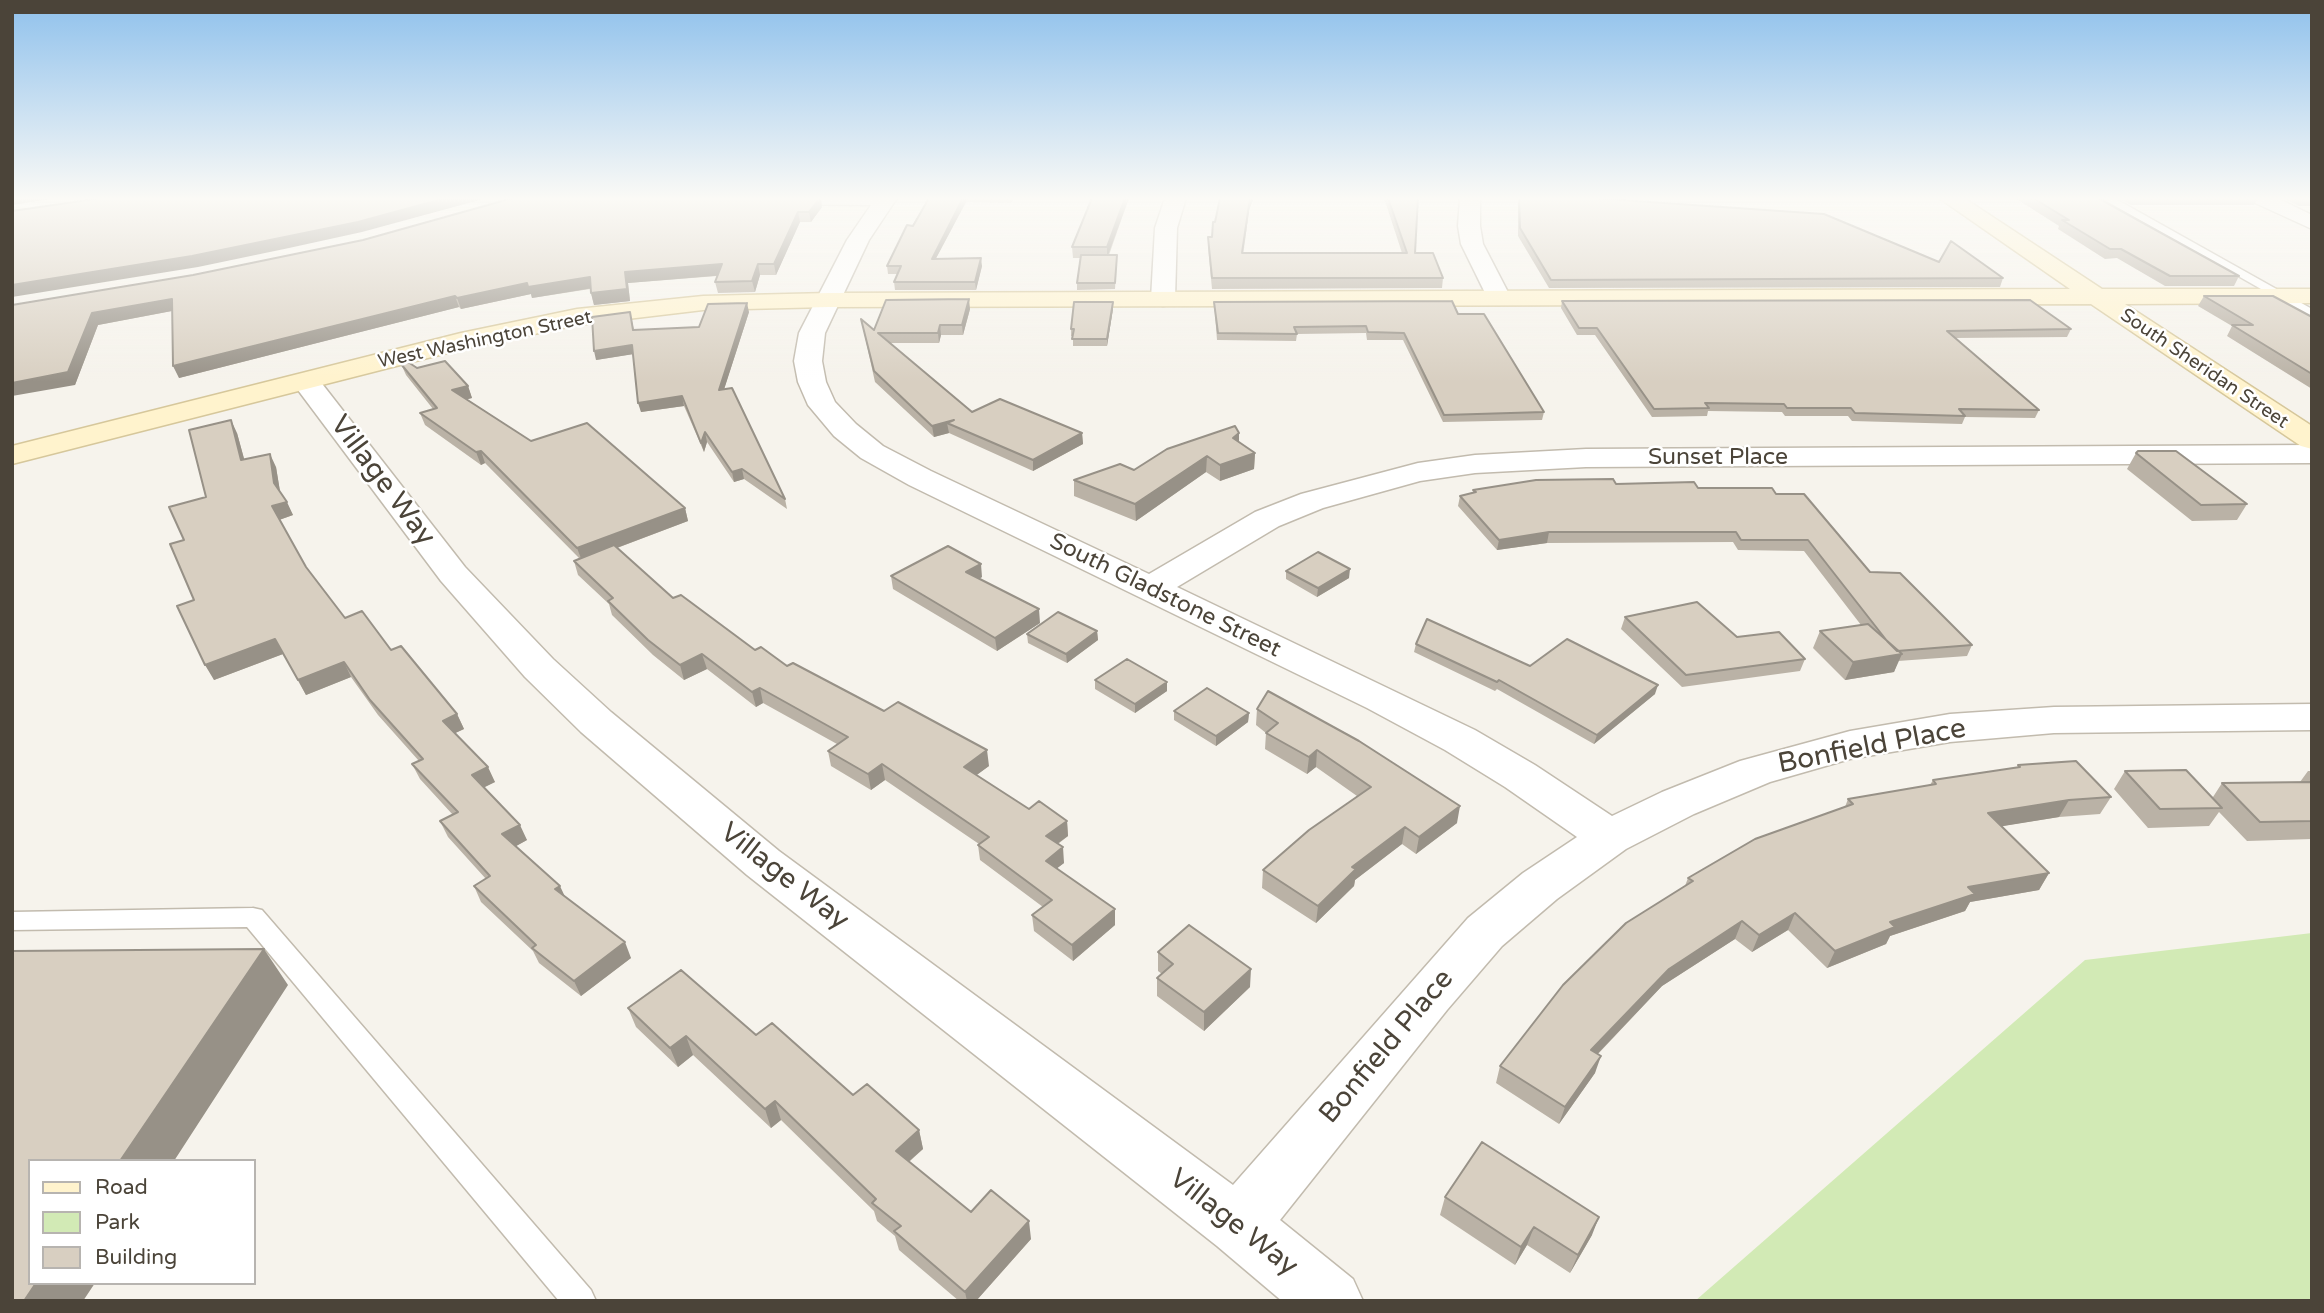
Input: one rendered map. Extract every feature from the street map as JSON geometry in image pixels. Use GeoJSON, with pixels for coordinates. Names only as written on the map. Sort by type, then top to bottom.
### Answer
{"type":"FeatureCollection","features":[{"type":"Feature","properties":{"kind":"street","name":"South Gladstone Street"},"geometry":{"type":"LineString","coordinates":[[849,259],[812,333],[807,360],[812,382],[822,405],[845,430],[873,452],[920,478],[1381,699],[1460,740],[1520,776],[1610,837]]}},
{"type":"Feature","properties":{"kind":"street"},"geometry":{"type":"LineString","coordinates":[[1163,299],[1165,259]]}},
{"type":"Feature","properties":{"kind":"street"},"geometry":{"type":"LineString","coordinates":[[1480,259],[1499,298]]}},
{"type":"Feature","properties":{"kind":"street","name":"South Sheridan Street"},"geometry":{"type":"LineString","coordinates":[[2041,259],[2312,440]]}},
{"type":"Feature","properties":{"kind":"street","name":"West Washington Street"},"geometry":{"type":"LineString","coordinates":[[12,455],[461,341],[577,317],[702,303],[829,300],[2312,296]]}},
{"type":"Feature","properties":{"kind":"street","name":"Village Way"},"geometry":{"type":"LineString","coordinates":[[306,382],[453,574],[539,668],[596,722],[764,863],[1238,1225],[1331,1301]]}},
{"type":"Feature","properties":{"kind":"street","name":"Sunset Place"},"geometry":{"type":"LineString","coordinates":[[1151,588],[1267,519],[1312,501],[1393,478],[1475,464],[1600,458],[2312,454]]}},
{"type":"Feature","properties":{"kind":"street","name":"Bonfield Place"},"geometry":{"type":"LineString","coordinates":[[1238,1225],[1429,995],[1485,932],[1540,887],[1610,837],[1678,803],[1755,771],[1850,745],[1950,728],[2054,720],[2312,717]]}},
{"type":"Feature","properties":{"kind":"lane"},"geometry":{"type":"LineString","coordinates":[[2215,259],[2312,314]]}},
{"type":"Feature","properties":{"kind":"lane"},"geometry":{"type":"LineString","coordinates":[[12,921],[253,917],[580,1301]]}},
{"type":"Feature","properties":{"kind":"green space"},"geometry":{"type":"Polygon","coordinates":[[[2312,933],[2312,1301],[1695,1301],[2085,960],[2312,933]]]}},
{"type":"Feature","properties":{"kind":"building"},"geometry":{"type":"Polygon","coordinates":[[[12,259],[172,259],[12,285],[12,259]]]}},
{"type":"Feature","properties":{"kind":"building"},"geometry":{"type":"Polygon","coordinates":[[[269,259],[776,259],[774,264],[758,264],[752,281],[715,282],[722,264],[625,272],[627,289],[591,293],[590,277],[528,287],[527,283],[457,298],[455,296],[173,366],[172,299],[92,313],[68,372],[12,383],[12,305],[193,275],[269,259]]]}},
{"type":"Feature","properties":{"kind":"building"},"geometry":{"type":"Polygon","coordinates":[[[890,259],[981,259],[975,282],[894,282],[901,266],[887,266],[890,259]]]}},
{"type":"Feature","properties":{"kind":"building"},"geometry":{"type":"Polygon","coordinates":[[[1080,259],[1117,259],[1115,283],[1077,283],[1080,259]]]}},
{"type":"Feature","properties":{"kind":"building"},"geometry":{"type":"Polygon","coordinates":[[[1210,259],[1436,259],[1443,278],[1212,278],[1210,259]]]}},
{"type":"Feature","properties":{"kind":"building"},"geometry":{"type":"Polygon","coordinates":[[[1539,259],[1932,259],[1939,262],[1941,259],[1977,259],[2003,278],[1551,280],[1539,259]]]}},
{"type":"Feature","properties":{"kind":"building"},"geometry":{"type":"Polygon","coordinates":[[[2140,259],[2209,259],[2239,276],[2170,276],[2140,259]]]}},
{"type":"Feature","properties":{"kind":"building"},"geometry":{"type":"Polygon","coordinates":[[[2204,296],[2273,296],[2312,317],[2312,374],[2232,325],[2253,325],[2204,296]]]}},
{"type":"Feature","properties":{"kind":"building"},"geometry":{"type":"Polygon","coordinates":[[[969,299],[962,325],[940,325],[938,333],[878,333],[972,412],[1000,399],[1082,433],[1033,460],[947,423],[954,420],[932,426],[874,371],[861,319],[874,330],[886,300],[969,299]]]}},
{"type":"Feature","properties":{"kind":"building"},"geometry":{"type":"Polygon","coordinates":[[[2030,300],[2071,329],[1947,331],[2039,410],[1959,409],[1965,416],[1855,413],[1851,408],[1787,408],[1784,404],[1705,403],[1709,408],[1654,409],[1597,328],[1579,328],[1562,301],[2030,300]]]}},
{"type":"Feature","properties":{"kind":"building"},"geometry":{"type":"Polygon","coordinates":[[[1452,301],[1458,314],[1484,314],[1544,412],[1444,415],[1404,333],[1368,332],[1366,326],[1294,327],[1297,334],[1218,333],[1214,302],[1452,301]]]}},
{"type":"Feature","properties":{"kind":"building"},"geometry":{"type":"Polygon","coordinates":[[[1074,302],[1113,302],[1107,339],[1072,339],[1074,302]]]}},
{"type":"Feature","properties":{"kind":"building"},"geometry":{"type":"Polygon","coordinates":[[[747,303],[719,390],[732,388],[785,499],[742,469],[732,472],[705,432],[701,443],[682,396],[638,403],[632,345],[594,351],[592,317],[630,312],[633,330],[699,327],[708,304],[747,303]]]}},
{"type":"Feature","properties":{"kind":"building"},"geometry":{"type":"Polygon","coordinates":[[[405,360],[417,368],[445,361],[468,386],[452,390],[531,441],[587,423],[685,508],[577,548],[481,451],[476,452],[420,413],[437,408],[401,364],[405,360]]]}},
{"type":"Feature","properties":{"kind":"building"},"geometry":{"type":"Polygon","coordinates":[[[231,420],[241,460],[270,454],[274,483],[287,502],[272,506],[306,567],[345,618],[362,611],[391,650],[401,646],[457,714],[443,721],[488,767],[472,775],[520,825],[502,834],[560,886],[555,889],[625,942],[574,981],[532,948],[536,945],[474,886],[490,876],[440,821],[458,812],[412,764],[423,759],[370,700],[344,662],[298,680],[275,639],[205,665],[177,606],[194,600],[170,544],[184,540],[169,507],[206,497],[189,430],[231,420]]]}},
{"type":"Feature","properties":{"kind":"building"},"geometry":{"type":"Polygon","coordinates":[[[1235,426],[1239,433],[1233,438],[1255,453],[1220,465],[1207,456],[1135,504],[1074,480],[1120,464],[1134,470],[1167,449],[1235,426]]]}},
{"type":"Feature","properties":{"kind":"building"},"geometry":{"type":"Polygon","coordinates":[[[2176,451],[2247,504],[2201,505],[2136,453],[2176,451]]]}},
{"type":"Feature","properties":{"kind":"building"},"geometry":{"type":"Polygon","coordinates":[[[1613,479],[1616,484],[1694,482],[1698,488],[1772,488],[1776,494],[1804,494],[1870,572],[1900,573],[1972,645],[1897,651],[1808,540],[1741,540],[1736,532],[1549,532],[1499,540],[1460,496],[1476,492],[1473,490],[1536,480],[1613,479]]]}},
{"type":"Feature","properties":{"kind":"building"},"geometry":{"type":"Polygon","coordinates":[[[614,545],[673,598],[681,595],[755,650],[761,647],[787,666],[793,663],[884,711],[898,702],[987,750],[964,767],[1029,809],[1039,801],[1067,821],[1046,836],[1063,847],[1046,861],[1115,909],[1072,945],[1032,915],[1052,900],[978,845],[989,837],[882,764],[868,774],[828,751],[848,737],[760,688],[752,692],[702,654],[680,665],[648,640],[608,601],[613,598],[574,561],[614,545]]]}},
{"type":"Feature","properties":{"kind":"building"},"geometry":{"type":"Polygon","coordinates":[[[948,546],[981,564],[966,572],[1039,609],[995,638],[891,576],[948,546]]]}},
{"type":"Feature","properties":{"kind":"building"},"geometry":{"type":"Polygon","coordinates":[[[1318,552],[1350,569],[1318,588],[1286,571],[1318,552]]]}},
{"type":"Feature","properties":{"kind":"building"},"geometry":{"type":"Polygon","coordinates":[[[1697,602],[1737,637],[1779,632],[1805,659],[1686,675],[1625,617],[1697,602]]]}},
{"type":"Feature","properties":{"kind":"building"},"geometry":{"type":"Polygon","coordinates":[[[1058,612],[1097,631],[1066,654],[1027,634],[1058,612]]]}},
{"type":"Feature","properties":{"kind":"building"},"geometry":{"type":"Polygon","coordinates":[[[1427,619],[1530,666],[1567,639],[1658,685],[1597,735],[1499,680],[1497,682],[1416,644],[1427,619]]]}},
{"type":"Feature","properties":{"kind":"building"},"geometry":{"type":"Polygon","coordinates":[[[1868,624],[1902,654],[1853,662],[1820,631],[1868,624]]]}},
{"type":"Feature","properties":{"kind":"building"},"geometry":{"type":"Polygon","coordinates":[[[1127,659],[1167,682],[1135,704],[1095,680],[1127,659]]]}},
{"type":"Feature","properties":{"kind":"building"},"geometry":{"type":"Polygon","coordinates":[[[1207,688],[1249,713],[1216,736],[1174,711],[1207,688]]]}},
{"type":"Feature","properties":{"kind":"building"},"geometry":{"type":"Polygon","coordinates":[[[1268,691],[1359,741],[1460,806],[1419,837],[1405,827],[1352,867],[1356,869],[1318,906],[1263,870],[1309,830],[1371,787],[1317,750],[1309,757],[1266,733],[1278,723],[1257,709],[1268,691]]]}},
{"type":"Feature","properties":{"kind":"building"},"geometry":{"type":"Polygon","coordinates":[[[2076,761],[2111,797],[2069,800],[1988,813],[2049,873],[1968,887],[1975,894],[1890,922],[1895,927],[1835,951],[1795,913],[1759,935],[1742,921],[1669,969],[1591,1050],[1601,1056],[1565,1107],[1500,1066],[1563,985],[1626,923],[1693,881],[1688,878],[1755,839],[1853,804],[1848,799],[1936,784],[1933,780],[2020,767],[2018,765],[2076,761]]]}},
{"type":"Feature","properties":{"kind":"building"},"geometry":{"type":"Polygon","coordinates":[[[2186,770],[2222,808],[2160,809],[2125,771],[2186,770]]]}},
{"type":"Feature","properties":{"kind":"building"},"geometry":{"type":"Polygon","coordinates":[[[2312,782],[2312,821],[2260,822],[2222,783],[2312,782]]]}},
{"type":"Feature","properties":{"kind":"building"},"geometry":{"type":"Polygon","coordinates":[[[1189,925],[1251,969],[1204,1012],[1157,978],[1173,964],[1158,952],[1189,925]]]}},
{"type":"Feature","properties":{"kind":"building"},"geometry":{"type":"Polygon","coordinates":[[[264,949],[121,1159],[28,1159],[28,1285],[35,1285],[24,1301],[12,1301],[12,951],[264,949]]]}},
{"type":"Feature","properties":{"kind":"building"},"geometry":{"type":"Polygon","coordinates":[[[681,970],[756,1035],[772,1023],[853,1095],[867,1084],[919,1130],[896,1151],[971,1212],[991,1190],[1029,1221],[965,1292],[894,1231],[901,1226],[872,1203],[876,1199],[775,1101],[765,1109],[686,1036],[670,1048],[628,1008],[681,970]]]}},
{"type":"Feature","properties":{"kind":"building"},"geometry":{"type":"Polygon","coordinates":[[[1482,1142],[1599,1217],[1578,1255],[1534,1227],[1521,1247],[1445,1197],[1482,1142]]]}}]}
